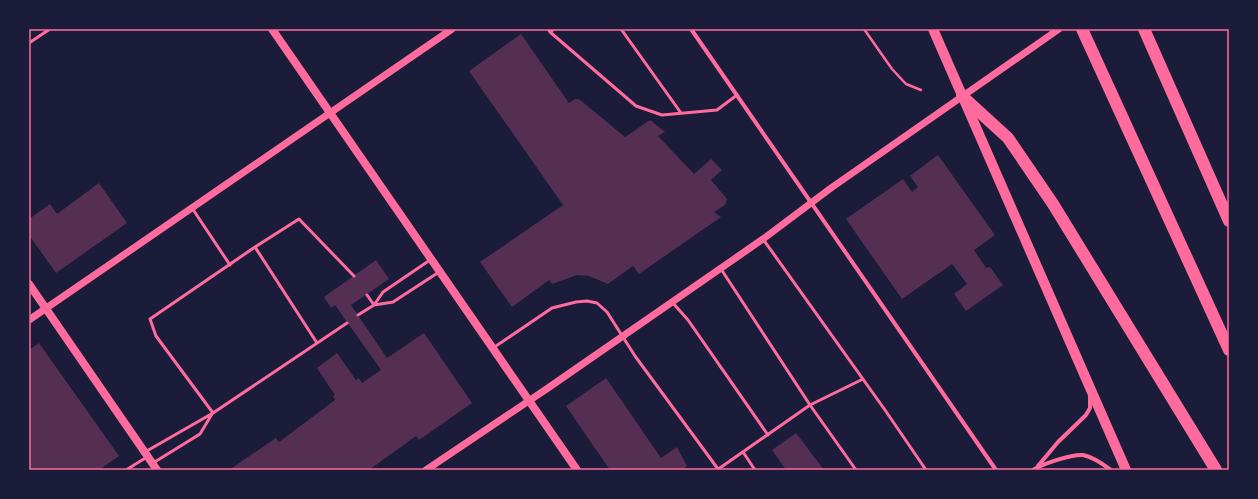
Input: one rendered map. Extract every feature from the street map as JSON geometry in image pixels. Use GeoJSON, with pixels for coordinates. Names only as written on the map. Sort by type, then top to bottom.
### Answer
{"type":"FeatureCollection","features":[{"type":"Feature","properties":{"kind":"highway"},"geometry":{"type":"LineString","coordinates":[[1082,29],[1229,350]]}},
{"type":"Feature","properties":{"kind":"highway"},"geometry":{"type":"LineString","coordinates":[[1144,29],[1229,221]]}},
{"type":"Feature","properties":{"kind":"highway"},"geometry":{"type":"LineString","coordinates":[[962,96],[1008,138],[1053,204],[1216,470]]}},
{"type":"Feature","properties":{"kind":"main road"},"geometry":{"type":"LineString","coordinates":[[272,29],[577,470]]}},
{"type":"Feature","properties":{"kind":"main road"},"geometry":{"type":"LineString","coordinates":[[933,29],[1126,470]]}},
{"type":"Feature","properties":{"kind":"main road"},"geometry":{"type":"LineString","coordinates":[[29,284],[150,461]]}},
{"type":"Feature","properties":{"kind":"street"},"geometry":{"type":"LineString","coordinates":[[29,320],[452,29]]}},
{"type":"Feature","properties":{"kind":"street"},"geometry":{"type":"LineString","coordinates":[[691,29],[996,470]]}},
{"type":"Feature","properties":{"kind":"street"},"geometry":{"type":"LineString","coordinates":[[426,470],[763,239],[811,203],[962,96],[1060,29]]}},
{"type":"Feature","properties":{"kind":"street"},"geometry":{"type":"LineString","coordinates":[[1032,470],[1038,466],[1058,442],[1086,415],[1090,408],[1090,387]]}},
{"type":"Feature","properties":{"kind":"street"},"geometry":{"type":"LineString","coordinates":[[1038,466],[1078,455],[1085,456],[1111,470]]}},
{"type":"Feature","properties":{"kind":"lane"},"geometry":{"type":"LineString","coordinates":[[29,43],[50,29]]}},
{"type":"Feature","properties":{"kind":"lane"},"geometry":{"type":"LineString","coordinates":[[549,30],[554,29]]}},
{"type":"Feature","properties":{"kind":"lane"},"geometry":{"type":"LineString","coordinates":[[621,29],[681,113]]}},
{"type":"Feature","properties":{"kind":"lane"},"geometry":{"type":"LineString","coordinates":[[549,30],[636,106],[662,115],[717,110],[737,95]]}},
{"type":"Feature","properties":{"kind":"lane"},"geometry":{"type":"LineString","coordinates":[[192,208],[230,264]]}},
{"type":"Feature","properties":{"kind":"lane"},"geometry":{"type":"LineString","coordinates":[[213,413],[156,336],[150,319],[255,247],[299,219],[354,276]]}},
{"type":"Feature","properties":{"kind":"lane"},"geometry":{"type":"LineString","coordinates":[[763,239],[926,470]]}},
{"type":"Feature","properties":{"kind":"lane"},"geometry":{"type":"LineString","coordinates":[[255,247],[317,343]]}},
{"type":"Feature","properties":{"kind":"lane"},"geometry":{"type":"LineString","coordinates":[[374,305],[383,292],[431,259]]}},
{"type":"Feature","properties":{"kind":"lane"},"geometry":{"type":"LineString","coordinates":[[720,268],[810,405],[856,470]]}},
{"type":"Feature","properties":{"kind":"lane"},"geometry":{"type":"LineString","coordinates":[[358,315],[374,305],[392,302],[440,271]]}},
{"type":"Feature","properties":{"kind":"lane"},"geometry":{"type":"LineString","coordinates":[[367,295],[374,305]]}},
{"type":"Feature","properties":{"kind":"lane"},"geometry":{"type":"LineString","coordinates":[[493,348],[552,308],[576,302],[587,301],[597,303],[604,308],[717,470],[810,405],[863,379]]}},
{"type":"Feature","properties":{"kind":"lane"},"geometry":{"type":"LineString","coordinates":[[672,301],[688,320],[768,435]]}},
{"type":"Feature","properties":{"kind":"lane"},"geometry":{"type":"LineString","coordinates":[[150,461],[213,413],[347,323]]}},
{"type":"Feature","properties":{"kind":"lane"},"geometry":{"type":"LineString","coordinates":[[126,470],[150,461],[200,434],[213,413]]}},
{"type":"Feature","properties":{"kind":"lane"},"geometry":{"type":"LineString","coordinates":[[743,452],[755,470]]}},
{"type":"Feature","properties":{"kind":"path"},"geometry":{"type":"LineString","coordinates":[[864,29],[892,69],[906,84],[922,90]]}},
{"type":"Feature","properties":{"kind":"building"},"geometry":{"type":"Polygon","coordinates":[[[521,34],[569,103],[575,99],[579,99],[625,137],[650,120],[665,132],[658,136],[694,174],[711,159],[722,170],[711,180],[727,199],[725,205],[714,212],[721,217],[639,274],[633,266],[608,284],[589,276],[577,275],[552,284],[549,280],[512,307],[480,262],[563,205],[469,71],[521,34]]]}},
{"type":"Feature","properties":{"kind":"building"},"geometry":{"type":"Polygon","coordinates":[[[938,155],[995,235],[974,250],[986,268],[990,267],[1003,285],[966,311],[954,294],[967,284],[952,264],[902,299],[846,219],[903,179],[912,192],[918,187],[910,176],[938,155]]]}},
{"type":"Feature","properties":{"kind":"building"},"geometry":{"type":"Polygon","coordinates":[[[99,183],[127,223],[56,273],[29,235],[29,219],[50,204],[57,214],[99,183]]]}},
{"type":"Feature","properties":{"kind":"building"},"geometry":{"type":"Polygon","coordinates":[[[376,260],[389,279],[351,305],[387,358],[424,333],[472,403],[419,440],[416,436],[369,470],[229,470],[276,438],[279,442],[335,400],[333,396],[335,395],[317,368],[337,353],[356,380],[359,378],[362,383],[381,370],[335,305],[331,308],[324,297],[376,260]]]}},
{"type":"Feature","properties":{"kind":"building"},"geometry":{"type":"Polygon","coordinates":[[[39,343],[119,456],[99,470],[29,470],[29,350],[39,343]]]}},
{"type":"Feature","properties":{"kind":"building"},"geometry":{"type":"Polygon","coordinates":[[[606,378],[661,458],[677,447],[687,466],[682,470],[610,470],[566,406],[606,378]]]}},
{"type":"Feature","properties":{"kind":"building"},"geometry":{"type":"Polygon","coordinates":[[[796,433],[824,470],[786,470],[772,450],[796,433]]]}}]}
